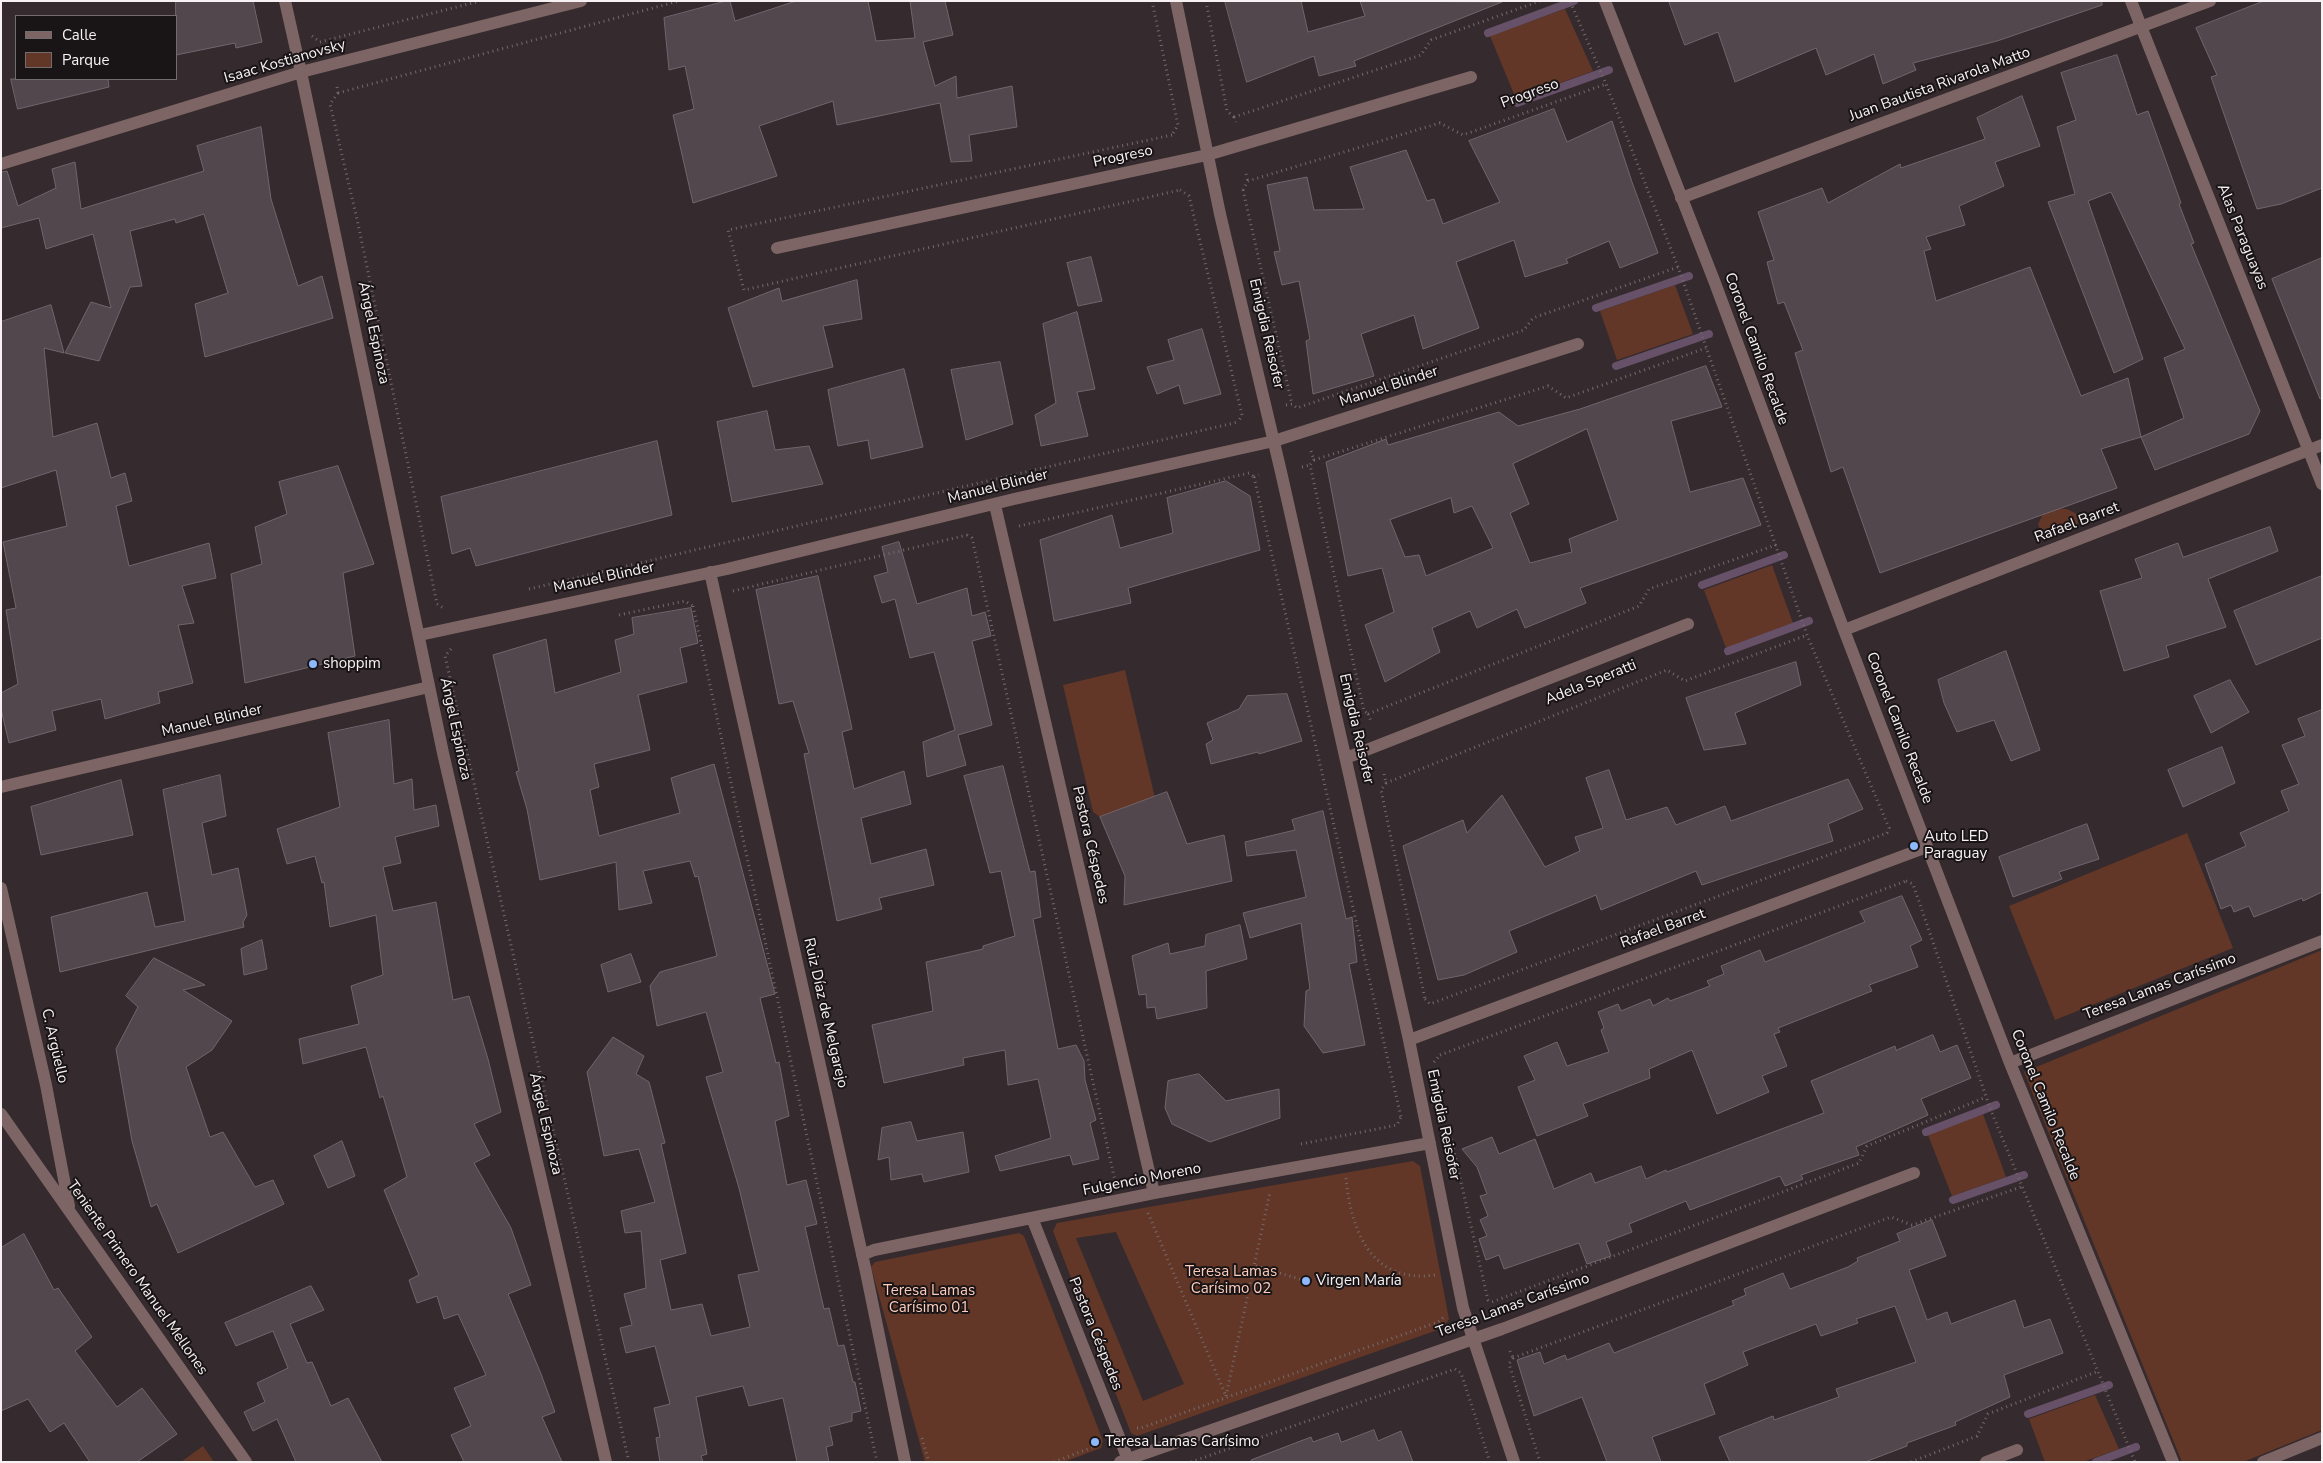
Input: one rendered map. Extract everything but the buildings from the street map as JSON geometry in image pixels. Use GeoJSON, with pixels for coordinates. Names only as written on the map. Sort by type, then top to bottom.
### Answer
{"type":"FeatureCollection","features":[{"type":"Feature","properties":{"kind":"street","name":"Ángel Espinoza"},"geometry":{"type":"LineString","coordinates":[[285,1],[420,635],[429,687],[606,1462]]}},
{"type":"Feature","properties":{"kind":"street","name":"Isaac Kostianovsky"},"geometry":{"type":"LineString","coordinates":[[1,164],[301,72],[581,1]]}},
{"type":"Feature","properties":{"kind":"street","name":"Emigdia Reisofer"},"geometry":{"type":"LineString","coordinates":[[1176,1],[1207,155],[1274,441],[1409,1040],[1464,1308],[1514,1462]]}},
{"type":"Feature","properties":{"kind":"street","name":"Coronel Camilo Recalde"},"geometry":{"type":"LineString","coordinates":[[1605,1],[2010,1063],[2173,1462]]}},
{"type":"Feature","properties":{"kind":"street","name":"Alas Paraguayas"},"geometry":{"type":"LineString","coordinates":[[2131,1],[2322,484]]}},
{"type":"Feature","properties":{"kind":"street","name":"Juan Bautista Rivarola Matto"},"geometry":{"type":"LineString","coordinates":[[1681,198],[2142,28],[2210,1]]}},
{"type":"Feature","properties":{"kind":"street","name":"Progreso"},"geometry":{"type":"LineString","coordinates":[[777,248],[1207,155],[1471,77]]}},
{"type":"Feature","properties":{"kind":"street","name":"Manuel Blinder"},"geometry":{"type":"LineString","coordinates":[[420,635],[710,572],[1274,441],[1578,344]]}},
{"type":"Feature","properties":{"kind":"street","name":"Rafael Barret"},"geometry":{"type":"LineString","coordinates":[[1844,630],[2322,446]]}},
{"type":"Feature","properties":{"kind":"street","name":"Pastora Céspedes"},"geometry":{"type":"LineString","coordinates":[[995,505],[1154,1193]]}},
{"type":"Feature","properties":{"kind":"street","name":"Ruiz Díaz de Melgarejo"},"geometry":{"type":"LineString","coordinates":[[710,572],[862,1255],[905,1462]]}},
{"type":"Feature","properties":{"kind":"street","name":"Adela Speratti"},"geometry":{"type":"LineString","coordinates":[[1346,758],[1688,624]]}},
{"type":"Feature","properties":{"kind":"street","name":"Manuel Blinder"},"geometry":{"type":"LineString","coordinates":[[1,787],[429,687]]}},
{"type":"Feature","properties":{"kind":"street","name":"Rafael Barret"},"geometry":{"type":"LineString","coordinates":[[1409,1040],[1928,847]]}},
{"type":"Feature","properties":{"kind":"street","name":"C. Argüello"},"geometry":{"type":"LineString","coordinates":[[1,888],[46,1085],[70,1211]]}},
{"type":"Feature","properties":{"kind":"street","name":"Teresa Lamas Caríssimo"},"geometry":{"type":"LineString","coordinates":[[2010,1063],[2322,941]]}},
{"type":"Feature","properties":{"kind":"street","name":"Teniente Primero Manuel Mellones"},"geometry":{"type":"LineString","coordinates":[[1,1114],[246,1462]]}},
{"type":"Feature","properties":{"kind":"street","name":"Fulgencio Moreno"},"geometry":{"type":"LineString","coordinates":[[862,1255],[874,1250],[1154,1193],[1430,1143]]}},
{"type":"Feature","properties":{"kind":"street","name":"Teresa Lamas Caríssimo"},"geometry":{"type":"LineString","coordinates":[[1126,1461],[1502,1329],[1914,1173]]}},
{"type":"Feature","properties":{"kind":"street","name":"Pastora Céspedes"},"geometry":{"type":"LineString","coordinates":[[1032,1218],[1126,1461]]}},
{"type":"Feature","properties":{"kind":"street"},"geometry":{"type":"LineString","coordinates":[[2263,1462],[2322,1438]]}},
{"type":"Feature","properties":{"kind":"street"},"geometry":{"type":"LineString","coordinates":[[1986,1462],[2018,1450]]}},
{"type":"Feature","properties":{"kind":"path"},"geometry":{"type":"LineString","coordinates":[[320,42],[480,1]]}},
{"type":"Feature","properties":{"kind":"path"},"geometry":{"type":"LineString","coordinates":[[337,87],[338,93],[679,1]]}},
{"type":"Feature","properties":{"kind":"path"},"geometry":{"type":"LineString","coordinates":[[1152,1],[1178,125],[1172,135],[1173,141]]}},
{"type":"Feature","properties":{"kind":"path"},"geometry":{"type":"LineString","coordinates":[[1206,1],[1227,111],[1234,117],[1236,122]]}},
{"type":"Feature","properties":{"kind":"path"},"geometry":{"type":"LineString","coordinates":[[1234,117],[1421,55],[1431,40],[1540,1]]}},
{"type":"Feature","properties":{"kind":"path"},"geometry":{"type":"LineString","coordinates":[[1570,1],[1606,84],[1678,267],[1807,635],[1889,828],[1887,834],[1890,840]]}},
{"type":"Feature","properties":{"kind":"path"},"geometry":{"type":"LineString","coordinates":[[309,29],[311,35],[323,46]]}},
{"type":"Feature","properties":{"kind":"path","name":"Progreso"},"geometry":{"type":"LineString","coordinates":[[1248,181],[1440,123],[1463,135],[1606,84]]}},
{"type":"Feature","properties":{"kind":"path","name":"Ángel Espinoza"},"geometry":{"type":"LineString","coordinates":[[338,93],[330,104],[357,219],[437,604],[444,609],[454,607]]}},
{"type":"Feature","properties":{"kind":"path"},"geometry":{"type":"LineString","coordinates":[[1221,113],[1227,111]]}},
{"type":"Feature","properties":{"kind":"path"},"geometry":{"type":"LineString","coordinates":[[1172,135],[728,230],[744,290],[1180,190],[1191,196],[1242,415],[1238,422],[1238,428]]}},
{"type":"Feature","properties":{"kind":"path"},"geometry":{"type":"LineString","coordinates":[[1235,190],[1242,190],[1248,181],[1246,174]]}},
{"type":"Feature","properties":{"kind":"path"},"geometry":{"type":"LineString","coordinates":[[1179,182],[1180,190]]}},
{"type":"Feature","properties":{"kind":"path","name":"Emigdia Reisofer"},"geometry":{"type":"LineString","coordinates":[[1242,190],[1292,404]]}},
{"type":"Feature","properties":{"kind":"path"},"geometry":{"type":"LineString","coordinates":[[1286,405],[1292,404],[1297,408],[1524,330],[1533,318],[1678,267]]}},
{"type":"Feature","properties":{"kind":"path"},"geometry":{"type":"LineString","coordinates":[[1302,467],[1310,465],[1314,460],[1548,386],[1566,398],[1706,348]]}},
{"type":"Feature","properties":{"kind":"path","name":"Manuel Blinder"},"geometry":{"type":"LineString","coordinates":[[521,591],[1238,422]]}},
{"type":"Feature","properties":{"kind":"path"},"geometry":{"type":"LineString","coordinates":[[1311,451],[1314,460]]}},
{"type":"Feature","properties":{"kind":"path","name":"Emigdia Reisofer"},"geometry":{"type":"LineString","coordinates":[[1310,465],[1364,711],[1368,714],[1371,721]]}},
{"type":"Feature","properties":{"kind":"path"},"geometry":{"type":"LineString","coordinates":[[1247,466],[1249,473],[1254,477],[1402,1117]]}},
{"type":"Feature","properties":{"kind":"path"},"geometry":{"type":"LineString","coordinates":[[1016,530],[1020,524],[1249,473]]}},
{"type":"Feature","properties":{"kind":"path"},"geometry":{"type":"LineString","coordinates":[[1254,477],[1259,475]]}},
{"type":"Feature","properties":{"kind":"path"},"geometry":{"type":"LineString","coordinates":[[732,591],[968,535],[974,538],[1115,1180],[1112,1185]]}},
{"type":"Feature","properties":{"kind":"path"},"geometry":{"type":"LineString","coordinates":[[721,544],[723,550]]}},
{"type":"Feature","properties":{"kind":"path"},"geometry":{"type":"LineString","coordinates":[[1368,714],[1640,606],[1649,589],[1776,545]]}},
{"type":"Feature","properties":{"kind":"path"},"geometry":{"type":"LineString","coordinates":[[694,606],[877,1462]]}},
{"type":"Feature","properties":{"kind":"path","name":"Adela Speratti"},"geometry":{"type":"LineString","coordinates":[[1386,783],[1667,670],[1685,681],[1807,635]]}},
{"type":"Feature","properties":{"kind":"path","name":"Ángel Espinoza"},"geometry":{"type":"LineString","coordinates":[[446,656],[629,1462]]}},
{"type":"Feature","properties":{"kind":"path"},"geometry":{"type":"LineString","coordinates":[[1312,728],[1317,726]]}},
{"type":"Feature","properties":{"kind":"path"},"geometry":{"type":"LineString","coordinates":[[1384,774],[1386,783]]}},
{"type":"Feature","properties":{"kind":"path","name":"Emigdia Reisofer"},"geometry":{"type":"LineString","coordinates":[[1386,783],[1381,790],[1425,999],[1430,1004]]}},
{"type":"Feature","properties":{"kind":"path"},"geometry":{"type":"LineString","coordinates":[[1374,792],[1381,790]]}},
{"type":"Feature","properties":{"kind":"path"},"geometry":{"type":"LineString","coordinates":[[1330,805],[1335,804]]}},
{"type":"Feature","properties":{"kind":"path","name":"Rafael Barret"},"geometry":{"type":"LineString","coordinates":[[1430,1004],[1887,834]]}},
{"type":"Feature","properties":{"kind":"path"},"geometry":{"type":"LineString","coordinates":[[1904,876],[1906,881]]}},
{"type":"Feature","properties":{"kind":"path"},"geometry":{"type":"LineString","coordinates":[[1438,1050],[1440,1055],[1906,881],[1913,884],[1986,1097],[2096,1372],[2134,1461],[2128,1462]]}},
{"type":"Feature","properties":{"kind":"path"},"geometry":{"type":"LineString","coordinates":[[1430,1004],[1431,1010]]}},
{"type":"Feature","properties":{"kind":"path"},"geometry":{"type":"LineString","coordinates":[[1378,1014],[1383,1012]]}},
{"type":"Feature","properties":{"kind":"path","name":"Emigdia Reisofer"},"geometry":{"type":"LineString","coordinates":[[1436,1072],[1434,1062],[1440,1055]]}},
{"type":"Feature","properties":{"kind":"path","name":"Teresa Lamas Caríssimo"},"geometry":{"type":"LineString","coordinates":[[1488,1300],[1492,1302],[1859,1164],[1867,1146],[1986,1097]]}},
{"type":"Feature","properties":{"kind":"path","name":"Emigdia Reisofer"},"geometry":{"type":"LineString","coordinates":[[1448,1125],[1488,1300]]}},
{"type":"Feature","properties":{"kind":"path"},"geometry":{"type":"LineString","coordinates":[[1346,1178],[1349,1207],[1357,1232],[1368,1249],[1396,1273],[1410,1276],[1434,1275]]}},
{"type":"Feature","properties":{"kind":"path"},"geometry":{"type":"LineString","coordinates":[[1502,1366],[1509,1364],[1513,1358],[1891,1217],[1912,1225],[2021,1187]]}},
{"type":"Feature","properties":{"kind":"path"},"geometry":{"type":"LineString","coordinates":[[1226,1397],[1256,1266],[1271,1189]]}},
{"type":"Feature","properties":{"kind":"path"},"geometry":{"type":"LineString","coordinates":[[1148,1212],[1226,1397]]}},
{"type":"Feature","properties":{"kind":"path"},"geometry":{"type":"LineString","coordinates":[[828,1236],[834,1235]]}},
{"type":"Feature","properties":{"kind":"path"},"geometry":{"type":"LineString","coordinates":[[1256,1266],[1306,1281]]}},
{"type":"Feature","properties":{"kind":"path"},"geometry":{"type":"LineString","coordinates":[[837,1276],[843,1275]]}},
{"type":"Feature","properties":{"kind":"path"},"geometry":{"type":"LineString","coordinates":[[1482,1302],[1488,1300]]}},
{"type":"Feature","properties":{"kind":"path","name":"Teresa Lamas Caríssimo"},"geometry":{"type":"LineString","coordinates":[[1134,1428],[1142,1428],[1438,1322],[1443,1316]]}},
{"type":"Feature","properties":{"kind":"path"},"geometry":{"type":"LineString","coordinates":[[1438,1322],[1441,1328]]}},
{"type":"Feature","properties":{"kind":"path"},"geometry":{"type":"LineString","coordinates":[[1510,1351],[1513,1358]]}},
{"type":"Feature","properties":{"kind":"path"},"geometry":{"type":"LineString","coordinates":[[1509,1364],[1540,1462]]}},
{"type":"Feature","properties":{"kind":"path"},"geometry":{"type":"LineString","coordinates":[[1192,1462],[1455,1369],[1460,1373],[1490,1462]]}},
{"type":"Feature","properties":{"kind":"path"},"geometry":{"type":"LineString","coordinates":[[1911,1462],[1977,1436],[1988,1414],[2096,1372]]}},
{"type":"Feature","properties":{"kind":"path"},"geometry":{"type":"LineString","coordinates":[[1142,1428],[1144,1433]]}},
{"type":"Feature","properties":{"kind":"path"},"geometry":{"type":"LineString","coordinates":[[1054,1462],[1098,1445]]}},
{"type":"Feature","properties":{"kind":"green space"},"geometry":{"type":"Polygon","coordinates":[[[1565,9],[1593,71],[1516,99],[1490,36],[1565,9]]]}},
{"type":"Feature","properties":{"kind":"green space"},"geometry":{"type":"Polygon","coordinates":[[[1675,285],[1693,334],[1617,360],[1600,311],[1675,285]]]}},
{"type":"Feature","properties":{"kind":"green space"},"geometry":{"type":"Polygon","coordinates":[[[2056,508],[2067,509],[2077,514],[2078,524],[2061,534],[2052,535],[2041,532],[2038,524],[2043,514],[2056,508]]]}},
{"type":"Feature","properties":{"kind":"green space"},"geometry":{"type":"Polygon","coordinates":[[[1772,565],[1793,623],[1726,648],[1704,590],[1772,565]]]}},
{"type":"Feature","properties":{"kind":"green space"},"geometry":{"type":"Polygon","coordinates":[[[1125,670],[1155,798],[1100,817],[1093,812],[1063,685],[1125,670]]]}},
{"type":"Feature","properties":{"kind":"green space"},"geometry":{"type":"Polygon","coordinates":[[[2187,833],[2233,948],[2055,1020],[2009,906],[2187,833]]]}},
{"type":"Feature","properties":{"kind":"green space"},"geometry":{"type":"Polygon","coordinates":[[[2322,950],[2322,1430],[2243,1462],[2182,1462],[2024,1072],[2322,950]]]}},
{"type":"Feature","properties":{"kind":"green space"},"geometry":{"type":"Polygon","coordinates":[[[1983,1114],[2006,1177],[1952,1196],[1928,1135],[1983,1114]]]}},
{"type":"Feature","properties":{"kind":"green space","name":"Teresa Lamas Carísimo 02"},"geometry":{"type":"Polygon","coordinates":[[[1413,1161],[1420,1166],[1449,1319],[1443,1328],[1137,1436],[1131,1433],[1053,1231],[1057,1223],[1413,1161]],[[1116,1232],[1076,1238],[1143,1401],[1184,1384],[1116,1232]]]}},
{"type":"Feature","properties":{"kind":"green space","name":"Teresa Lamas Carísimo 01"},"geometry":{"type":"Polygon","coordinates":[[[1019,1233],[1024,1236],[1103,1441],[1101,1448],[1064,1462],[925,1462],[871,1267],[875,1262],[1019,1233]]]}},
{"type":"Feature","properties":{"kind":"green space"},"geometry":{"type":"Polygon","coordinates":[[[2095,1395],[2119,1449],[2083,1462],[2045,1462],[2029,1419],[2095,1395]]]}},
{"type":"Feature","properties":{"kind":"green space"},"geometry":{"type":"Polygon","coordinates":[[[203,1446],[214,1462],[181,1462],[203,1446]]]}},
{"type":"Feature","properties":{"kind":"waterway"},"geometry":{"type":"LineString","coordinates":[[1488,33],[1574,1]]}},
{"type":"Feature","properties":{"kind":"waterway"},"geometry":{"type":"LineString","coordinates":[[1517,103],[1609,70]]}},
{"type":"Feature","properties":{"kind":"waterway"},"geometry":{"type":"LineString","coordinates":[[1596,308],[1689,276]]}},
{"type":"Feature","properties":{"kind":"waterway"},"geometry":{"type":"LineString","coordinates":[[1616,366],[1709,334]]}},
{"type":"Feature","properties":{"kind":"waterway"},"geometry":{"type":"LineString","coordinates":[[1702,585],[1784,555]]}},
{"type":"Feature","properties":{"kind":"waterway"},"geometry":{"type":"LineString","coordinates":[[1728,651],[1809,621]]}},
{"type":"Feature","properties":{"kind":"waterway"},"geometry":{"type":"LineString","coordinates":[[1926,1132],[1996,1105]]}},
{"type":"Feature","properties":{"kind":"waterway"},"geometry":{"type":"LineString","coordinates":[[1953,1200],[2024,1175]]}},
{"type":"Feature","properties":{"kind":"waterway"},"geometry":{"type":"LineString","coordinates":[[2028,1414],[2109,1385]]}},
{"type":"Feature","properties":{"kind":"waterway"},"geometry":{"type":"LineString","coordinates":[[2096,1462],[2136,1447]]}},
{"type":"Feature","properties":{"kind":"place","name":"shoppim"},"geometry":{"type":"Point","coordinates":[313,664]}},
{"type":"Feature","properties":{"kind":"place","name":"Auto LED Paraguay"},"geometry":{"type":"Point","coordinates":[1914,846]}},
{"type":"Feature","properties":{"kind":"place","name":"Virgen María"},"geometry":{"type":"Point","coordinates":[1306,1281]}},
{"type":"Feature","properties":{"kind":"place","name":"Teresa Lamas Carísimo"},"geometry":{"type":"Point","coordinates":[1095,1442]}}]}
